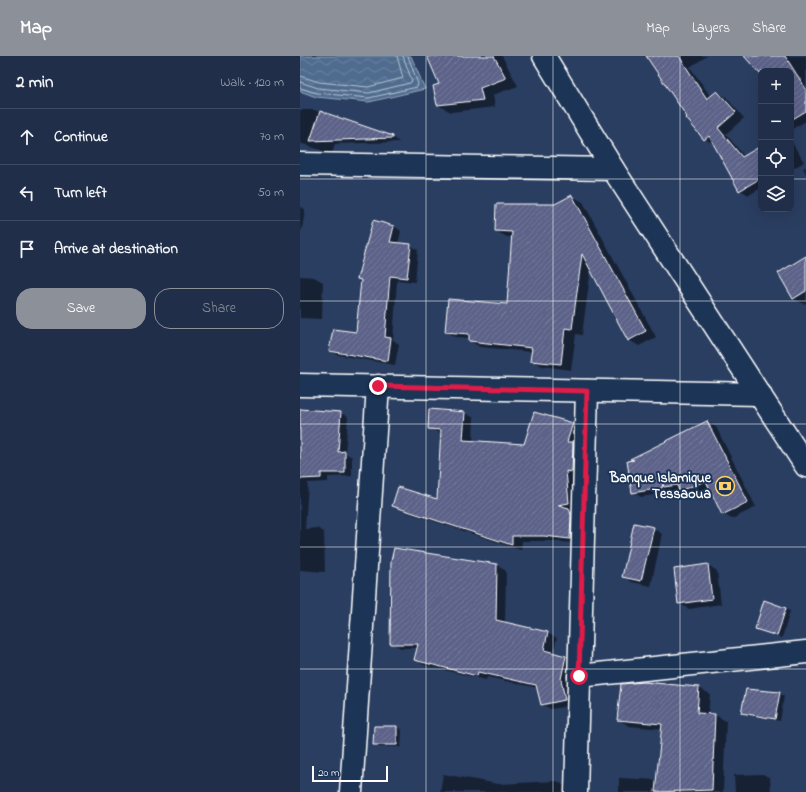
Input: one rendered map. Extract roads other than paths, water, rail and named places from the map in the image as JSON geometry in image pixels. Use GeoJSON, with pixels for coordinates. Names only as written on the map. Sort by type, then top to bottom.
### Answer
{"type":"FeatureCollection","features":[{"type":"Feature","properties":{"kind":"main road"},"geometry":{"type":"LineString","coordinates":[[544,56],[613,169],[806,466]]}},
{"type":"Feature","properties":{"kind":"main road"},"geometry":{"type":"LineString","coordinates":[[300,164],[613,169]]}},
{"type":"Feature","properties":{"kind":"main road"},"geometry":{"type":"LineString","coordinates":[[300,385],[760,394]]}},
{"type":"Feature","properties":{"kind":"main road"},"geometry":{"type":"LineString","coordinates":[[351,792],[378,386]]}},
{"type":"Feature","properties":{"kind":"main road"},"geometry":{"type":"LineString","coordinates":[[576,792],[587,391]]}},
{"type":"Feature","properties":{"kind":"main road"},"geometry":{"type":"LineString","coordinates":[[579,676],[806,652]]}},
{"type":"Feature","properties":{"kind":"water"},"geometry":{"type":"Polygon","coordinates":[[[300,56],[411,56],[425,89],[369,102],[316,97],[300,91],[300,56]]]}},
{"type":"Feature","properties":{"kind":"place","name":"Banque Islamique Tessaoua"},"geometry":{"type":"Point","coordinates":[725,486]}}]}
